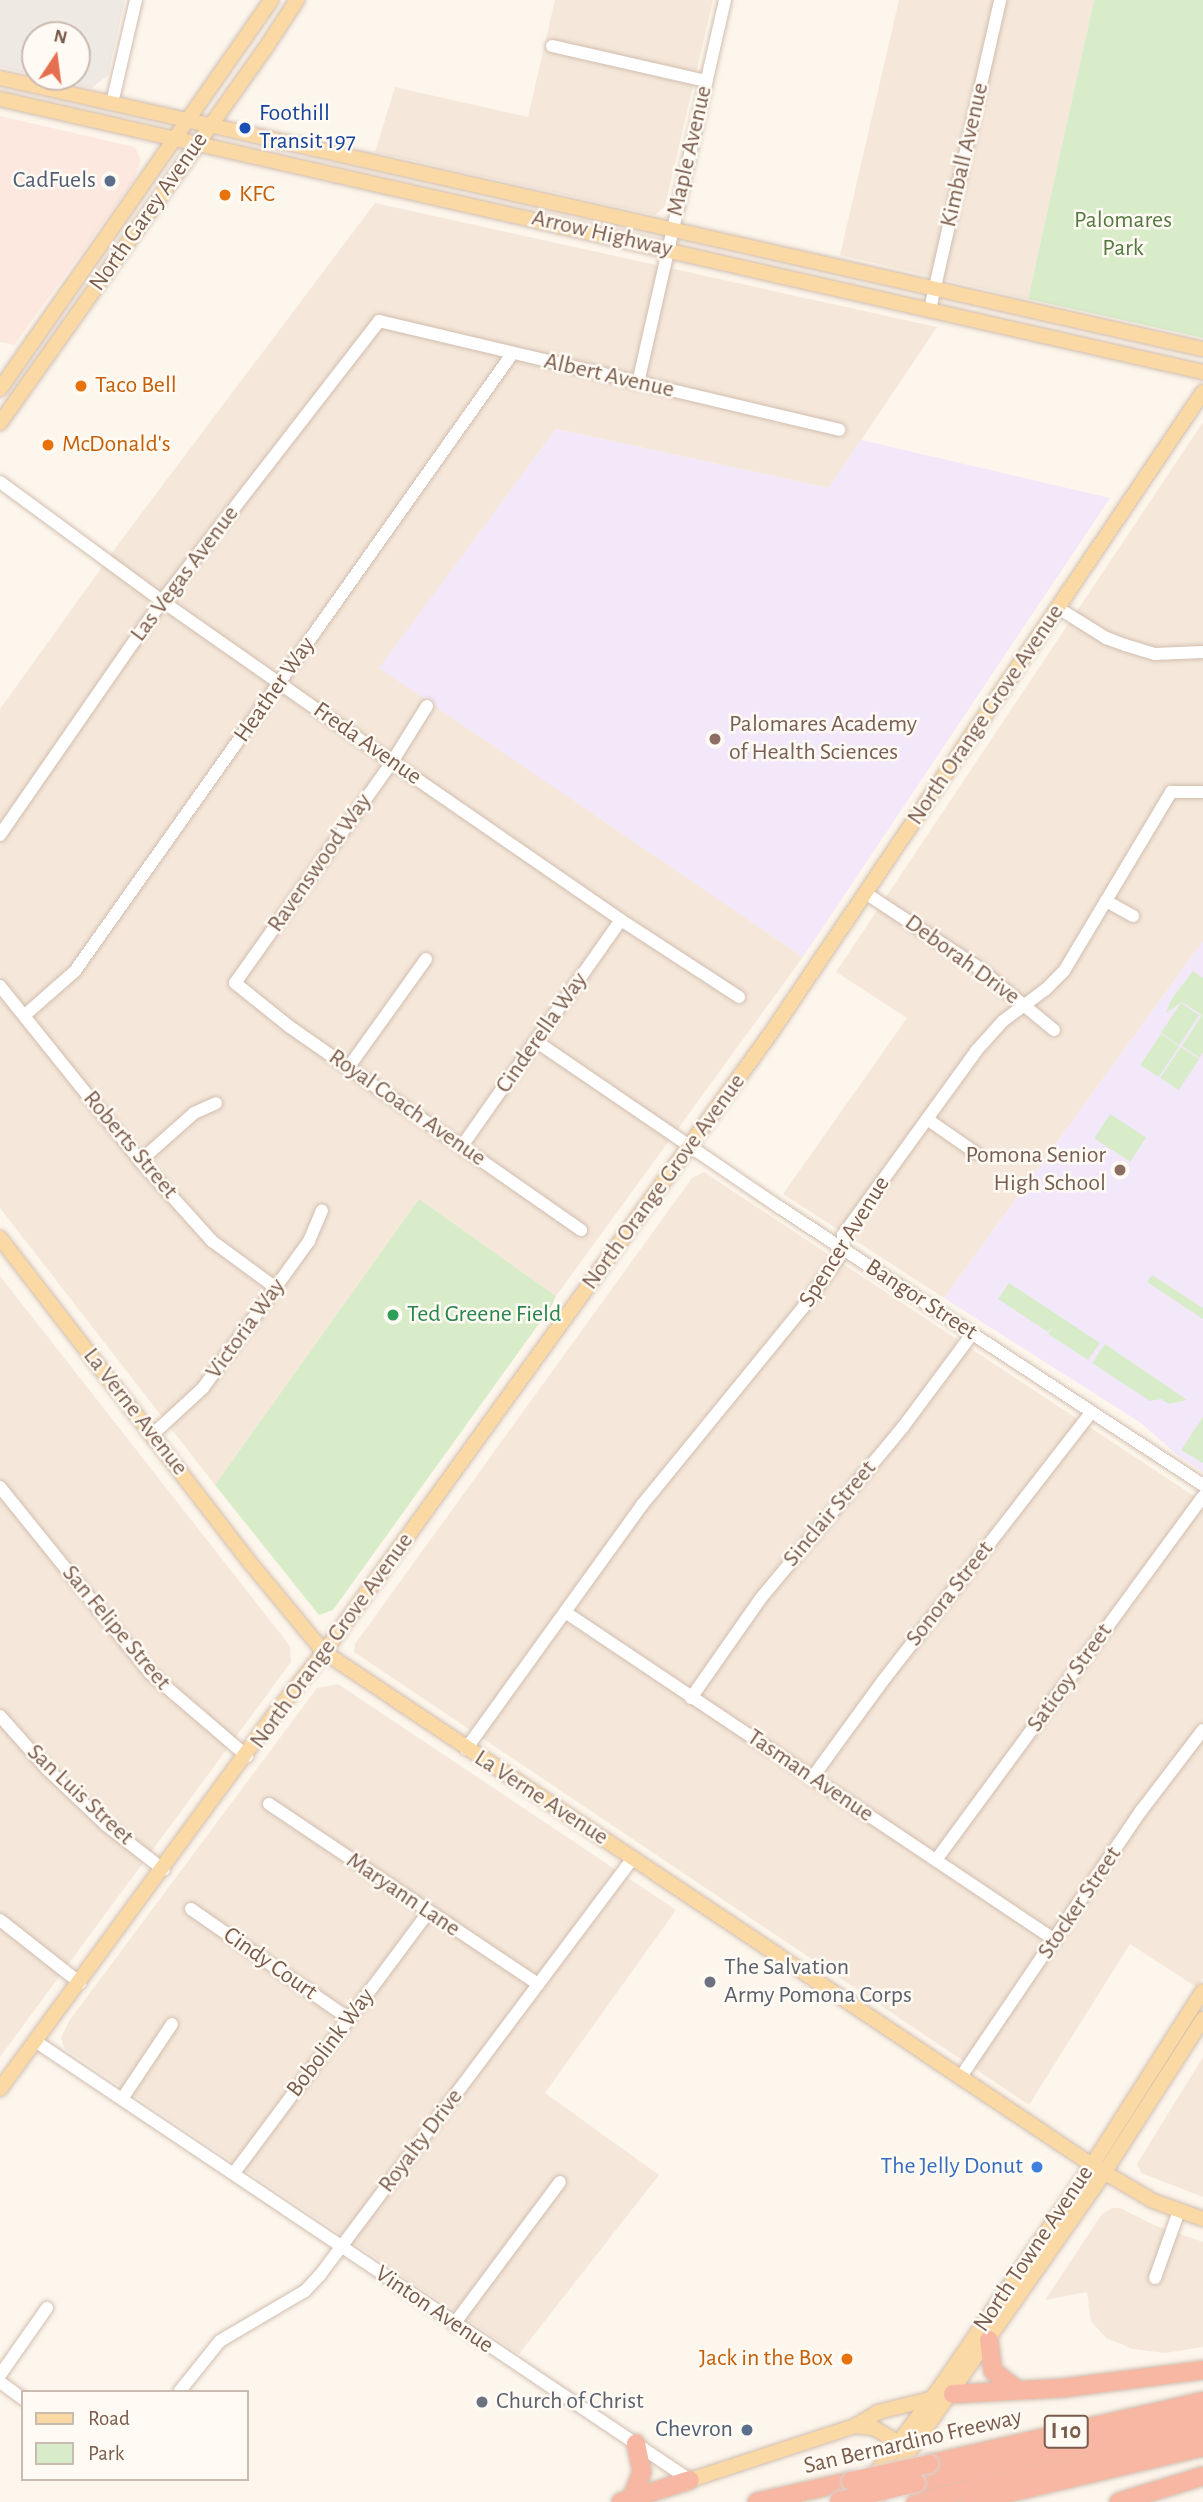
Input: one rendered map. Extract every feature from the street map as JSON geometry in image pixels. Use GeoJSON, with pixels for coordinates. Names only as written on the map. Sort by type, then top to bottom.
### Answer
{"type":"FeatureCollection","features":[{"type":"Feature","properties":{"kind":"highway"},"geometry":{"type":"LineString","coordinates":[[989,2340],[993,2371],[1017,2390]]}},
{"type":"Feature","properties":{"kind":"highway"},"geometry":{"type":"LineString","coordinates":[[953,2394],[1063,2388],[1203,2370]]}},
{"type":"Feature","properties":{"kind":"highway","name":"San Bernardino Freeway"},"geometry":{"type":"LineString","coordinates":[[757,2502],[1203,2401]]}},
{"type":"Feature","properties":{"kind":"highway"},"geometry":{"type":"LineString","coordinates":[[843,2502],[1203,2416]]}},
{"type":"Feature","properties":{"kind":"highway"},"geometry":{"type":"LineString","coordinates":[[916,2502],[1203,2434]]}},
{"type":"Feature","properties":{"kind":"highway"},"geometry":{"type":"LineString","coordinates":[[626,2500],[642,2473],[636,2444]]}},
{"type":"Feature","properties":{"kind":"highway","name":"I 10"},"geometry":{"type":"LineString","coordinates":[[970,2502],[1203,2447]]}},
{"type":"Feature","properties":{"kind":"highway"},"geometry":{"type":"LineString","coordinates":[[1119,2502],[1203,2476]]}},
{"type":"Feature","properties":{"kind":"highway"},"geometry":{"type":"LineString","coordinates":[[626,2500],[690,2480]]}},
{"type":"Feature","properties":{"kind":"main road","name":"North Garey Avenue"},"geometry":{"type":"LineString","coordinates":[[0,388],[271,0]]}},
{"type":"Feature","properties":{"kind":"main road","name":"North Garey Avenue"},"geometry":{"type":"LineString","coordinates":[[0,423],[296,0]]}},
{"type":"Feature","properties":{"kind":"main road","name":"Arrow Highway"},"geometry":{"type":"LineString","coordinates":[[0,78],[1203,349]]}},
{"type":"Feature","properties":{"kind":"main road","name":"Arrow Highway"},"geometry":{"type":"LineString","coordinates":[[0,99],[667,248],[1203,372]]}},
{"type":"Feature","properties":{"kind":"main road"},"geometry":{"type":"LineString","coordinates":[[61,339],[60,318],[78,294],[86,267]]}},
{"type":"Feature","properties":{"kind":"main road"},"geometry":{"type":"LineString","coordinates":[[17,399],[23,372],[34,356],[34,342]]}},
{"type":"Feature","properties":{"kind":"main road","name":"North Orange Grove Avenue"},"geometry":{"type":"LineString","coordinates":[[0,2089],[164,1870],[274,1715],[324,1652],[689,1146],[867,894],[1203,392]]}},
{"type":"Feature","properties":{"kind":"main road","name":"La Verne Avenue"},"geometry":{"type":"LineString","coordinates":[[0,1238],[252,1565],[324,1652],[1098,2169],[1153,2201],[1203,2219]]}},
{"type":"Feature","properties":{"kind":"main road","name":"North Towne Avenue"},"geometry":{"type":"LineString","coordinates":[[874,2502],[989,2340],[1098,2169],[1203,1991]]}},
{"type":"Feature","properties":{"kind":"main road","name":"North Towne Avenue"},"geometry":{"type":"LineString","coordinates":[[843,2502],[931,2399],[1098,2169],[1203,2018]]}},
{"type":"Feature","properties":{"kind":"main road"},"geometry":{"type":"LineString","coordinates":[[690,2480],[855,2427],[878,2412],[953,2394]]}},
{"type":"Feature","properties":{"kind":"main road"},"geometry":{"type":"LineString","coordinates":[[915,2445],[925,2425],[931,2399]]}},
{"type":"Feature","properties":{"kind":"main road"},"geometry":{"type":"LineString","coordinates":[[855,2427],[874,2428],[897,2442]]}},
{"type":"Feature","properties":{"kind":"street"},"geometry":{"type":"LineString","coordinates":[[111,103],[136,0]]}},
{"type":"Feature","properties":{"kind":"street","name":"Maple Avenue"},"geometry":{"type":"LineString","coordinates":[[638,383],[725,0]]}},
{"type":"Feature","properties":{"kind":"street","name":"Kimball Avenue"},"geometry":{"type":"LineString","coordinates":[[930,309],[1000,0]]}},
{"type":"Feature","properties":{"kind":"street"},"geometry":{"type":"LineString","coordinates":[[552,46],[706,81]]}},
{"type":"Feature","properties":{"kind":"street","name":"Albert Avenue"},"geometry":{"type":"LineString","coordinates":[[379,321],[839,430]]}},
{"type":"Feature","properties":{"kind":"street","name":"Las Vegas Avenue"},"geometry":{"type":"LineString","coordinates":[[0,835],[162,601],[379,321]]}},
{"type":"Feature","properties":{"kind":"street","name":"Heather Way"},"geometry":{"type":"LineString","coordinates":[[25,1015],[75,971],[512,354]]}},
{"type":"Feature","properties":{"kind":"street","name":"Freda Avenue"},"geometry":{"type":"LineString","coordinates":[[0,482],[162,601],[392,762],[621,920],[740,997]]}},
{"type":"Feature","properties":{"kind":"street"},"geometry":{"type":"LineString","coordinates":[[1058,608],[1106,638],[1125,645],[1155,654],[1203,652]]}},
{"type":"Feature","properties":{"kind":"street","name":"Ravenswood Way"},"geometry":{"type":"LineString","coordinates":[[235,983],[392,762],[426,706]]}},
{"type":"Feature","properties":{"kind":"street","name":"Spencer Avenue"},"geometry":{"type":"LineString","coordinates":[[466,1749],[642,1504],[768,1355],[844,1250],[843,1235],[989,1035],[1064,971],[1171,792],[1203,792]]}},
{"type":"Feature","properties":{"kind":"street","name":"Deborah Drive"},"geometry":{"type":"LineString","coordinates":[[867,894],[976,966],[1054,1030]]}},
{"type":"Feature","properties":{"kind":"street"},"geometry":{"type":"LineString","coordinates":[[1107,901],[1133,916]]}},
{"type":"Feature","properties":{"kind":"street","name":"Cinderella Way"},"geometry":{"type":"LineString","coordinates":[[463,1146],[621,920]]}},
{"type":"Feature","properties":{"kind":"street"},"geometry":{"type":"LineString","coordinates":[[348,1068],[426,959]]}},
{"type":"Feature","properties":{"kind":"street","name":"Royal Coach Avenue"},"geometry":{"type":"LineString","coordinates":[[235,983],[348,1068],[581,1230]]}},
{"type":"Feature","properties":{"kind":"street","name":"Roberts Street"},"geometry":{"type":"LineString","coordinates":[[0,986],[140,1161],[212,1241],[276,1288]]}},
{"type":"Feature","properties":{"kind":"street","name":"Bangor Street"},"geometry":{"type":"LineString","coordinates":[[537,1042],[844,1250],[1203,1485]]}},
{"type":"Feature","properties":{"kind":"street"},"geometry":{"type":"LineString","coordinates":[[140,1161],[194,1113],[216,1102]]}},
{"type":"Feature","properties":{"kind":"street"},"geometry":{"type":"LineString","coordinates":[[927,1119],[976,1153]]}},
{"type":"Feature","properties":{"kind":"street","name":"Victoria Way"},"geometry":{"type":"LineString","coordinates":[[153,1434],[203,1388],[309,1241],[322,1210]]}},
{"type":"Feature","properties":{"kind":"street","name":"Sinclair Street"},"geometry":{"type":"LineString","coordinates":[[691,1698],[761,1598],[903,1427],[972,1334]]}},
{"type":"Feature","properties":{"kind":"street","name":"Sonora Street"},"geometry":{"type":"LineString","coordinates":[[812,1778],[882,1682],[1091,1413]]}},
{"type":"Feature","properties":{"kind":"street","name":"San Felipe Street"},"geometry":{"type":"LineString","coordinates":[[0,1487],[150,1673],[247,1756]]}},
{"type":"Feature","properties":{"kind":"street","name":"Saticoy Street"},"geometry":{"type":"LineString","coordinates":[[936,1860],[1203,1496]]}},
{"type":"Feature","properties":{"kind":"street","name":"Tasman Avenue"},"geometry":{"type":"LineString","coordinates":[[565,1612],[1055,1940]]}},
{"type":"Feature","properties":{"kind":"street","name":"San Luis Street"},"geometry":{"type":"LineString","coordinates":[[0,1716],[47,1769],[96,1816],[164,1870]]}},
{"type":"Feature","properties":{"kind":"street","name":"Stocker Street"},"geometry":{"type":"LineString","coordinates":[[960,2078],[1141,1811],[1203,1730]]}},
{"type":"Feature","properties":{"kind":"street","name":"Maryann Lane"},"geometry":{"type":"LineString","coordinates":[[269,1804],[428,1913],[538,1984]]}},
{"type":"Feature","properties":{"kind":"street","name":"Royalty Drive"},"geometry":{"type":"LineString","coordinates":[[181,2390],[220,2342],[305,2291],[342,2248],[633,1858]]}},
{"type":"Feature","properties":{"kind":"street","name":"Cindy Court"},"geometry":{"type":"LineString","coordinates":[[191,1909],[349,2019]]}},
{"type":"Feature","properties":{"kind":"street","name":"Bobolink Way"},"geometry":{"type":"LineString","coordinates":[[234,2173],[428,1913]]}},
{"type":"Feature","properties":{"kind":"street"},"geometry":{"type":"LineString","coordinates":[[0,1920],[79,1983]]}},
{"type":"Feature","properties":{"kind":"street"},"geometry":{"type":"LineString","coordinates":[[122,2099],[172,2024]]}},
{"type":"Feature","properties":{"kind":"street","name":"Vinton Avenue"},"geometry":{"type":"LineString","coordinates":[[35,2041],[690,2480]]}},
{"type":"Feature","properties":{"kind":"street"},"geometry":{"type":"LineString","coordinates":[[454,2324],[560,2182]]}},
{"type":"Feature","properties":{"kind":"street"},"geometry":{"type":"LineString","coordinates":[[1155,2278],[1179,2211]]}},
{"type":"Feature","properties":{"kind":"street"},"geometry":{"type":"LineString","coordinates":[[0,2375],[47,2308]]}},
{"type":"Feature","properties":{"kind":"street"},"geometry":{"type":"LineString","coordinates":[[0,2382],[21,2398]]}},
{"type":"Feature","properties":{"kind":"shaded area"},"geometry":{"type":"Polygon","coordinates":[[[0,0],[125,0],[108,75],[92,88],[91,21],[21,21],[21,72],[0,67],[0,0]]]}},
{"type":"Feature","properties":{"kind":"shaded area"},"geometry":{"type":"Polygon","coordinates":[[[555,0],[713,0],[665,206],[655,215],[375,152],[395,87],[528,117],[555,0]]]}},
{"type":"Feature","properties":{"kind":"shaded area"},"geometry":{"type":"Polygon","coordinates":[[[899,0],[1094,0],[1028,299],[840,255],[899,0]]]}},
{"type":"Feature","properties":{"kind":"shaded area"},"geometry":{"type":"Polygon","coordinates":[[[0,116],[135,147],[141,160],[133,182],[14,345],[0,342],[0,116]]]}},
{"type":"Feature","properties":{"kind":"shaded area"},"geometry":{"type":"Polygon","coordinates":[[[375,203],[937,327],[829,488],[556,429],[380,668],[803,957],[556,1296],[419,1199],[215,1485],[0,1208],[0,709],[125,535],[375,203]]]}},
{"type":"Feature","properties":{"kind":"shaded area"},"geometry":{"type":"Polygon","coordinates":[[[1203,422],[1203,941],[944,1298],[783,1194],[907,1018],[836,972],[1203,422]]]}},
{"type":"Feature","properties":{"kind":"shaded area","name":"Palomares Academy of Health Sciences"},"geometry":{"type":"Polygon","coordinates":[[[556,429],[829,488],[861,440],[1110,498],[803,957],[379,668],[556,429]]]}},
{"type":"Feature","properties":{"kind":"shaded area","name":"Pomona Senior High School"},"geometry":{"type":"Polygon","coordinates":[[[1203,941],[1203,1472],[1176,1454],[1141,1423],[944,1298],[1203,941]]]}},
{"type":"Feature","properties":{"kind":"shaded area"},"geometry":{"type":"Polygon","coordinates":[[[704,1172],[1203,1502],[1203,1978],[1196,1987],[1130,1944],[1029,2105],[354,1652],[355,1644],[692,1178],[704,1172]]]}},
{"type":"Feature","properties":{"kind":"shaded area"},"geometry":{"type":"Polygon","coordinates":[[[0,1276],[290,1646],[291,1662],[0,2057],[0,1276]]]}},
{"type":"Feature","properties":{"kind":"shaded area"},"geometry":{"type":"Polygon","coordinates":[[[338,1684],[676,1910],[545,2093],[659,2175],[519,2354],[64,2048],[61,2038],[69,2021],[317,1688],[338,1684]]]}},
{"type":"Feature","properties":{"kind":"shaded area"},"geometry":{"type":"Polygon","coordinates":[[[1203,2057],[1203,2197],[1141,2173],[1137,2164],[1203,2057]]]}},
{"type":"Feature","properties":{"kind":"shaded area"},"geometry":{"type":"Polygon","coordinates":[[[1112,2208],[1120,2208],[1154,2225],[1203,2242],[1203,2347],[1165,2353],[1133,2349],[1106,2338],[1091,2321],[1087,2292],[1045,2300],[1102,2214],[1112,2208]]]}},
{"type":"Feature","properties":{"kind":"green space","name":"Palomares Park"},"geometry":{"type":"Polygon","coordinates":[[[1094,0],[1203,0],[1203,338],[1028,299],[1094,0]]]}},
{"type":"Feature","properties":{"kind":"green space"},"geometry":{"type":"Polygon","coordinates":[[[1193,971],[1203,978],[1203,1052],[1200,1058],[1182,1046],[1202,1015],[1182,1002],[1166,1013],[1171,1000],[1193,971]]]}},
{"type":"Feature","properties":{"kind":"green space"},"geometry":{"type":"Polygon","coordinates":[[[1181,1003],[1199,1015],[1179,1045],[1161,1033],[1181,1003]]]}},
{"type":"Feature","properties":{"kind":"green space"},"geometry":{"type":"Polygon","coordinates":[[[1161,1034],[1179,1046],[1159,1077],[1140,1065],[1161,1034]]]}},
{"type":"Feature","properties":{"kind":"green space"},"geometry":{"type":"Polygon","coordinates":[[[1181,1047],[1199,1059],[1179,1090],[1160,1078],[1181,1047]]]}},
{"type":"Feature","properties":{"kind":"green space"},"geometry":{"type":"Polygon","coordinates":[[[1110,1114],[1146,1137],[1130,1162],[1094,1138],[1110,1114]]]}},
{"type":"Feature","properties":{"kind":"green space"},"geometry":{"type":"Polygon","coordinates":[[[419,1199],[556,1296],[551,1307],[333,1610],[319,1615],[215,1485],[419,1199]]]}},
{"type":"Feature","properties":{"kind":"green space"},"geometry":{"type":"Polygon","coordinates":[[[1152,1275],[1203,1308],[1203,1319],[1147,1282],[1152,1275]]]}},
{"type":"Feature","properties":{"kind":"green space"},"geometry":{"type":"Polygon","coordinates":[[[1009,1283],[1100,1343],[1088,1360],[1048,1334],[1054,1325],[1048,1332],[998,1299],[1009,1283]]]}},
{"type":"Feature","properties":{"kind":"green space"},"geometry":{"type":"Polygon","coordinates":[[[1105,1344],[1187,1400],[1169,1404],[1161,1399],[1150,1401],[1092,1363],[1105,1344]]]}},
{"type":"Feature","properties":{"kind":"green space"},"geometry":{"type":"Polygon","coordinates":[[[1203,1417],[1203,1463],[1181,1450],[1203,1417]]]}},
{"type":"Feature","properties":{"kind":"place","name":"Foothill Transit 197"},"geometry":{"type":"Point","coordinates":[245,128]}},
{"type":"Feature","properties":{"kind":"place","name":"CadFuels"},"geometry":{"type":"Point","coordinates":[110,181]}},
{"type":"Feature","properties":{"kind":"place","name":"KFC"},"geometry":{"type":"Point","coordinates":[225,195]}},
{"type":"Feature","properties":{"kind":"place","name":"Taco Bell"},"geometry":{"type":"Point","coordinates":[81,386]}},
{"type":"Feature","properties":{"kind":"place","name":"McDonald's"},"geometry":{"type":"Point","coordinates":[48,445]}},
{"type":"Feature","properties":{"kind":"place","name":"Palomares Academy of Health Sciences"},"geometry":{"type":"Point","coordinates":[715,739]}},
{"type":"Feature","properties":{"kind":"place","name":"Pomona Senior High School"},"geometry":{"type":"Point","coordinates":[1120,1170]}},
{"type":"Feature","properties":{"kind":"place","name":"Ted Greene Field"},"geometry":{"type":"Point","coordinates":[393,1315]}},
{"type":"Feature","properties":{"kind":"place","name":"The Salvation Army Pomona Corps"},"geometry":{"type":"Point","coordinates":[710,1982]}},
{"type":"Feature","properties":{"kind":"place","name":"The Jelly Donut"},"geometry":{"type":"Point","coordinates":[1037,2167]}},
{"type":"Feature","properties":{"kind":"place","name":"Jack in the Box"},"geometry":{"type":"Point","coordinates":[847,2359]}},
{"type":"Feature","properties":{"kind":"place","name":"Church of Christ"},"geometry":{"type":"Point","coordinates":[482,2402]}},
{"type":"Feature","properties":{"kind":"place","name":"Chevron"},"geometry":{"type":"Point","coordinates":[747,2430]}}]}
